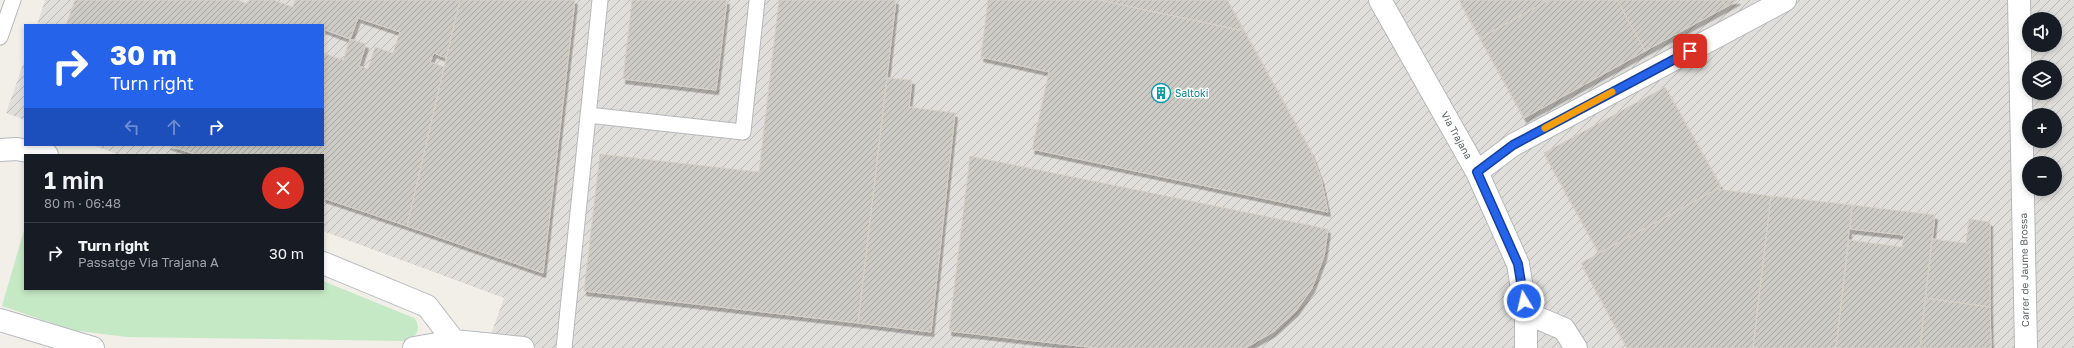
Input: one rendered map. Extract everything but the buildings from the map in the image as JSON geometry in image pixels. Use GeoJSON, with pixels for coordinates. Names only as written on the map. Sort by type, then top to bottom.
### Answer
{"type":"FeatureCollection","features":[{"type":"Feature","properties":{"kind":"street","name":"Via Trajana"},"geometry":{"type":"LineString","coordinates":[[1380,0],[1477,172],[1518,264],[1526,313],[1526,348]]}},
{"type":"Feature","properties":{"kind":"street"},"geometry":{"type":"LineString","coordinates":[[1477,172],[1513,145],[1785,0]]}},
{"type":"Feature","properties":{"kind":"street","name":"Carrer de Jaume Brossa"},"geometry":{"type":"LineString","coordinates":[[2019,0],[2026,348]]}},
{"type":"Feature","properties":{"kind":"street"},"geometry":{"type":"LineString","coordinates":[[0,150],[17,149],[42,154]]}},
{"type":"Feature","properties":{"kind":"street"},"geometry":{"type":"LineString","coordinates":[[324,263],[427,306],[453,344]]}},
{"type":"Feature","properties":{"kind":"street"},"geometry":{"type":"LineString","coordinates":[[1526,313],[1564,329],[1576,348]]}},
{"type":"Feature","properties":{"kind":"street"},"geometry":{"type":"LineString","coordinates":[[0,320],[93,348]]}},
{"type":"Feature","properties":{"kind":"street"},"geometry":{"type":"LineString","coordinates":[[414,348],[453,344],[523,348]]}},
{"type":"Feature","properties":{"kind":"lane"},"geometry":{"type":"LineString","coordinates":[[0,37],[13,0]]}},
{"type":"Feature","properties":{"kind":"lane"},"geometry":{"type":"LineString","coordinates":[[564,348],[600,0]]}},
{"type":"Feature","properties":{"kind":"lane"},"geometry":{"type":"LineString","coordinates":[[588,115],[743,132],[757,0]]}},
{"type":"Feature","properties":{"kind":"shaded area"},"geometry":{"type":"Polygon","coordinates":[[[45,0],[2074,0],[2074,348],[486,348],[504,298],[324,231],[324,154],[116,154],[95,146],[324,146],[324,24],[37,24],[45,0]]]}},
{"type":"Feature","properties":{"kind":"shaded area"},"geometry":{"type":"Polygon","coordinates":[[[24,62],[24,120],[6,113],[24,62]]]}},
{"type":"Feature","properties":{"kind":"green space"},"geometry":{"type":"Polygon","coordinates":[[[24,230],[24,290],[324,290],[324,281],[414,318],[418,328],[413,337],[406,341],[126,337],[72,330],[2,306],[24,230]]]}},
{"type":"Feature","properties":{"kind":"slow traffic"},"geometry":{"type":"LineString","coordinates":[[1545,128],[1612,92]]}},
{"type":"Feature","properties":{"kind":"place","name":"Saltoki"},"geometry":{"type":"Point","coordinates":[1161,93]}},
{"type":"Feature","properties":{"kind":"route"},"geometry":{"type":"LineString","coordinates":[[1524,301],[1518,264],[1477,172],[1513,145],[1690,51]]}}]}
